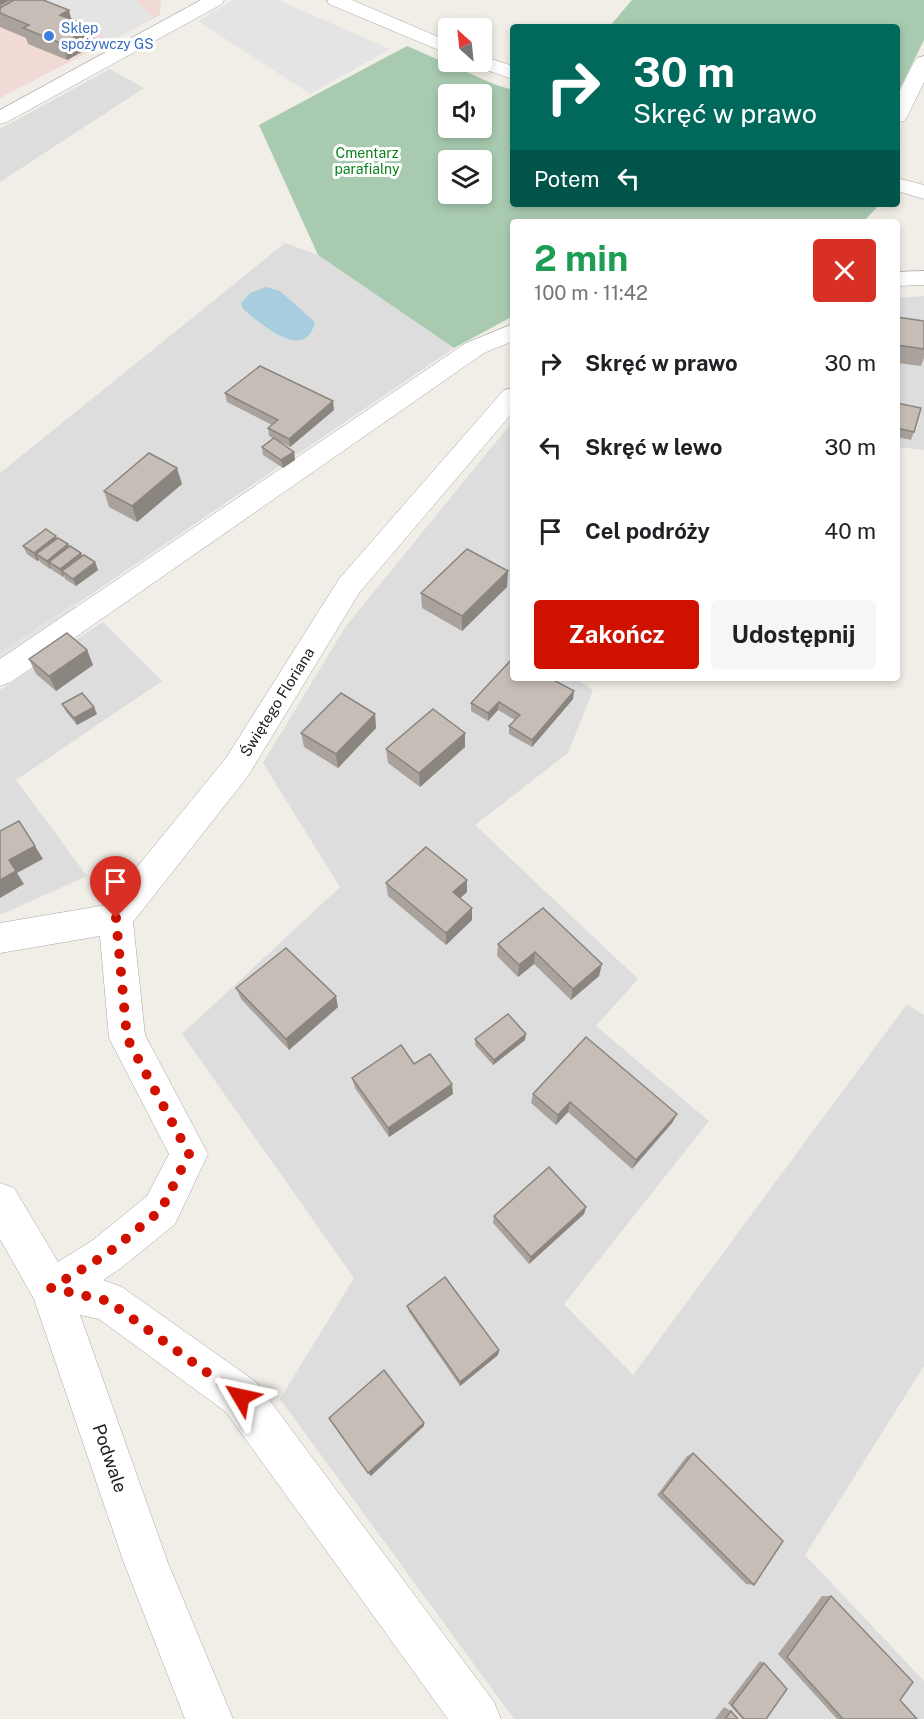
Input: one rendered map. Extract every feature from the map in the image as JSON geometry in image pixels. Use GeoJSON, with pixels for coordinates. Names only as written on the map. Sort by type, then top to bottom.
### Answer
{"type":"FeatureCollection","features":[{"type":"Feature","properties":{"kind":"street"},"geometry":{"type":"LineString","coordinates":[[0,118],[215,0]]}},
{"type":"Feature","properties":{"kind":"street"},"geometry":{"type":"LineString","coordinates":[[336,0],[438,44]]}},
{"type":"Feature","properties":{"kind":"street"},"geometry":{"type":"LineString","coordinates":[[900,111],[924,62]]}},
{"type":"Feature","properties":{"kind":"street"},"geometry":{"type":"LineString","coordinates":[[492,66],[510,72]]}},
{"type":"Feature","properties":{"kind":"street"},"geometry":{"type":"LineString","coordinates":[[900,185],[924,192]]}},
{"type":"Feature","properties":{"kind":"street"},"geometry":{"type":"LineString","coordinates":[[900,279],[924,278]]}},
{"type":"Feature","properties":{"kind":"street"},"geometry":{"type":"LineString","coordinates":[[0,674],[475,348],[510,334]]}},
{"type":"Feature","properties":{"kind":"street","name":"Świętego Floriana"},"geometry":{"type":"LineString","coordinates":[[116,918],[237,767],[349,586],[510,399]]}},
{"type":"Feature","properties":{"kind":"street"},"geometry":{"type":"LineString","coordinates":[[0,938],[116,918],[127,1038],[189,1154],[161,1210],[107,1254],[51,1288]]}},
{"type":"Feature","properties":{"kind":"street","name":"Podwale"},"geometry":{"type":"LineString","coordinates":[[0,1202],[51,1288],[146,1563],[209,1719]]}},
{"type":"Feature","properties":{"kind":"street"},"geometry":{"type":"LineString","coordinates":[[51,1288],[108,1301],[241,1397],[477,1719]]}},
{"type":"Feature","properties":{"kind":"shaded area"},"geometry":{"type":"Polygon","coordinates":[[[0,0],[161,0],[160,15],[0,98],[0,0]]]}},
{"type":"Feature","properties":{"kind":"shaded area"},"geometry":{"type":"Polygon","coordinates":[[[41,0],[136,0],[153,18],[111,41],[41,0]]]}},
{"type":"Feature","properties":{"kind":"shaded area"},"geometry":{"type":"Polygon","coordinates":[[[233,0],[278,0],[390,49],[310,94],[198,21],[233,0]]]}},
{"type":"Feature","properties":{"kind":"shaded area"},"geometry":{"type":"Polygon","coordinates":[[[110,69],[144,88],[0,182],[0,129],[110,69]]]}},
{"type":"Feature","properties":{"kind":"shaded area"},"geometry":{"type":"Polygon","coordinates":[[[285,243],[318,255],[454,348],[0,656],[0,473],[285,243]]]}},
{"type":"Feature","properties":{"kind":"shaded area"},"geometry":{"type":"Polygon","coordinates":[[[924,296],[924,450],[900,447],[900,298],[924,296]]]}},
{"type":"Feature","properties":{"kind":"shaded area"},"geometry":{"type":"Polygon","coordinates":[[[510,425],[510,681],[580,681],[593,690],[568,753],[475,825],[638,979],[596,1026],[709,1121],[564,1304],[633,1375],[907,1004],[924,1015],[924,1366],[805,1555],[924,1681],[924,1719],[514,1719],[280,1399],[354,1278],[182,1034],[340,887],[263,763],[346,626],[510,425]]]}},
{"type":"Feature","properties":{"kind":"shaded area"},"geometry":{"type":"Polygon","coordinates":[[[73,604],[80,610],[0,664],[0,653],[73,604]]]}},
{"type":"Feature","properties":{"kind":"shaded area"},"geometry":{"type":"Polygon","coordinates":[[[103,622],[162,681],[16,780],[87,876],[0,915],[0,690],[103,622]]]}},
{"type":"Feature","properties":{"kind":"green space"},"geometry":{"type":"Polygon","coordinates":[[[632,0],[924,0],[924,40],[900,88],[900,24],[612,24],[632,0]]]}},
{"type":"Feature","properties":{"kind":"green space","name":"Cmentarz parafialny"},"geometry":{"type":"Polygon","coordinates":[[[407,46],[438,60],[438,72],[466,72],[510,89],[510,207],[877,207],[866,219],[510,219],[510,318],[454,348],[318,255],[259,125],[407,46]]]}},
{"type":"Feature","properties":{"kind":"water"},"geometry":{"type":"Polygon","coordinates":[[[266,287],[280,291],[315,322],[310,334],[302,340],[292,340],[271,330],[243,309],[241,303],[250,293],[266,287]]]}},
{"type":"Feature","properties":{"kind":"building"},"geometry":{"type":"Polygon","coordinates":[[[14,0],[0,8],[0,5],[14,0]]]}},
{"type":"Feature","properties":{"kind":"building"},"geometry":{"type":"Polygon","coordinates":[[[14,0],[43,0],[69,10],[60,15],[92,27],[63,44],[23,28],[29,25],[0,13],[0,8],[14,0]]]}},
{"type":"Feature","properties":{"kind":"building"},"geometry":{"type":"Polygon","coordinates":[[[900,317],[924,321],[924,349],[900,345],[900,317]]]}},
{"type":"Feature","properties":{"kind":"building"},"geometry":{"type":"Polygon","coordinates":[[[260,366],[333,401],[289,439],[268,428],[278,420],[225,393],[260,366]]]}},
{"type":"Feature","properties":{"kind":"building"},"geometry":{"type":"Polygon","coordinates":[[[900,404],[921,408],[914,432],[900,429],[900,404]]]}},
{"type":"Feature","properties":{"kind":"building"},"geometry":{"type":"Polygon","coordinates":[[[274,438],[294,452],[281,460],[262,447],[274,438]]]}},
{"type":"Feature","properties":{"kind":"building"},"geometry":{"type":"Polygon","coordinates":[[[149,453],[177,468],[132,506],[104,491],[149,453]]]}},
{"type":"Feature","properties":{"kind":"building"},"geometry":{"type":"Polygon","coordinates":[[[46,529],[56,536],[34,553],[23,546],[46,529]]]}},
{"type":"Feature","properties":{"kind":"building"},"geometry":{"type":"Polygon","coordinates":[[[58,538],[68,544],[47,561],[36,554],[58,538]]]}},
{"type":"Feature","properties":{"kind":"building"},"geometry":{"type":"Polygon","coordinates":[[[70,546],[81,553],[60,569],[49,562],[70,546]]]}},
{"type":"Feature","properties":{"kind":"building"},"geometry":{"type":"Polygon","coordinates":[[[467,549],[508,571],[462,616],[421,593],[467,549]]]}},
{"type":"Feature","properties":{"kind":"building"},"geometry":{"type":"Polygon","coordinates":[[[84,555],[95,562],[73,579],[62,571],[84,555]]]}},
{"type":"Feature","properties":{"kind":"building"},"geometry":{"type":"Polygon","coordinates":[[[67,633],[87,650],[49,676],[29,659],[67,633]]]}},
{"type":"Feature","properties":{"kind":"building"},"geometry":{"type":"Polygon","coordinates":[[[510,661],[510,681],[556,681],[574,691],[532,740],[509,726],[520,715],[499,702],[488,713],[471,703],[510,661]]]}},
{"type":"Feature","properties":{"kind":"building"},"geometry":{"type":"Polygon","coordinates":[[[82,693],[94,707],[74,718],[62,704],[82,693]]]}},
{"type":"Feature","properties":{"kind":"building"},"geometry":{"type":"Polygon","coordinates":[[[341,693],[375,714],[336,754],[301,733],[341,693]]]}},
{"type":"Feature","properties":{"kind":"building"},"geometry":{"type":"Polygon","coordinates":[[[433,709],[465,733],[419,773],[386,749],[433,709]]]}},
{"type":"Feature","properties":{"kind":"building"},"geometry":{"type":"Polygon","coordinates":[[[19,821],[35,846],[9,860],[16,871],[0,880],[0,831],[19,821]]]}},
{"type":"Feature","properties":{"kind":"building"},"geometry":{"type":"Polygon","coordinates":[[[426,847],[467,880],[453,892],[472,908],[446,933],[386,883],[426,847]]]}},
{"type":"Feature","properties":{"kind":"building"},"geometry":{"type":"Polygon","coordinates":[[[543,908],[602,964],[573,989],[535,952],[519,965],[498,944],[543,908]]]}},
{"type":"Feature","properties":{"kind":"building"},"geometry":{"type":"Polygon","coordinates":[[[286,948],[336,996],[286,1039],[236,988],[286,948]]]}},
{"type":"Feature","properties":{"kind":"building"},"geometry":{"type":"Polygon","coordinates":[[[508,1014],[526,1034],[494,1060],[475,1039],[508,1014]]]}},
{"type":"Feature","properties":{"kind":"building"},"geometry":{"type":"Polygon","coordinates":[[[586,1037],[677,1114],[636,1160],[570,1102],[558,1115],[533,1094],[586,1037]]]}},
{"type":"Feature","properties":{"kind":"building"},"geometry":{"type":"Polygon","coordinates":[[[401,1045],[414,1064],[430,1054],[452,1084],[388,1128],[352,1078],[401,1045]]]}},
{"type":"Feature","properties":{"kind":"building"},"geometry":{"type":"Polygon","coordinates":[[[549,1167],[586,1207],[531,1257],[494,1216],[549,1167]]]}},
{"type":"Feature","properties":{"kind":"building"},"geometry":{"type":"Polygon","coordinates":[[[445,1277],[499,1350],[460,1382],[407,1306],[445,1277]]]}},
{"type":"Feature","properties":{"kind":"building"},"geometry":{"type":"Polygon","coordinates":[[[384,1370],[424,1423],[368,1473],[329,1418],[384,1370]]]}},
{"type":"Feature","properties":{"kind":"building"},"geometry":{"type":"Polygon","coordinates":[[[693,1453],[783,1541],[754,1585],[662,1493],[693,1453]]]}},
{"type":"Feature","properties":{"kind":"building"},"geometry":{"type":"Polygon","coordinates":[[[831,1596],[913,1682],[900,1700],[917,1719],[843,1719],[787,1657],[831,1596]]]}},
{"type":"Feature","properties":{"kind":"building"},"geometry":{"type":"Polygon","coordinates":[[[764,1663],[787,1689],[766,1719],[744,1719],[732,1705],[764,1663]]]}},
{"type":"Feature","properties":{"kind":"building"},"geometry":{"type":"Polygon","coordinates":[[[731,1711],[738,1719],[725,1719],[731,1711]]]}},
{"type":"Feature","properties":{"kind":"place","name":"Sklep spożywczy GS"},"geometry":{"type":"Point","coordinates":[49,36]}},
{"type":"Feature","properties":{"kind":"route"},"geometry":{"type":"LineString","coordinates":[[116,918],[127,1038],[189,1154],[161,1210],[107,1254],[51,1288],[108,1301],[241,1397]]}}]}
